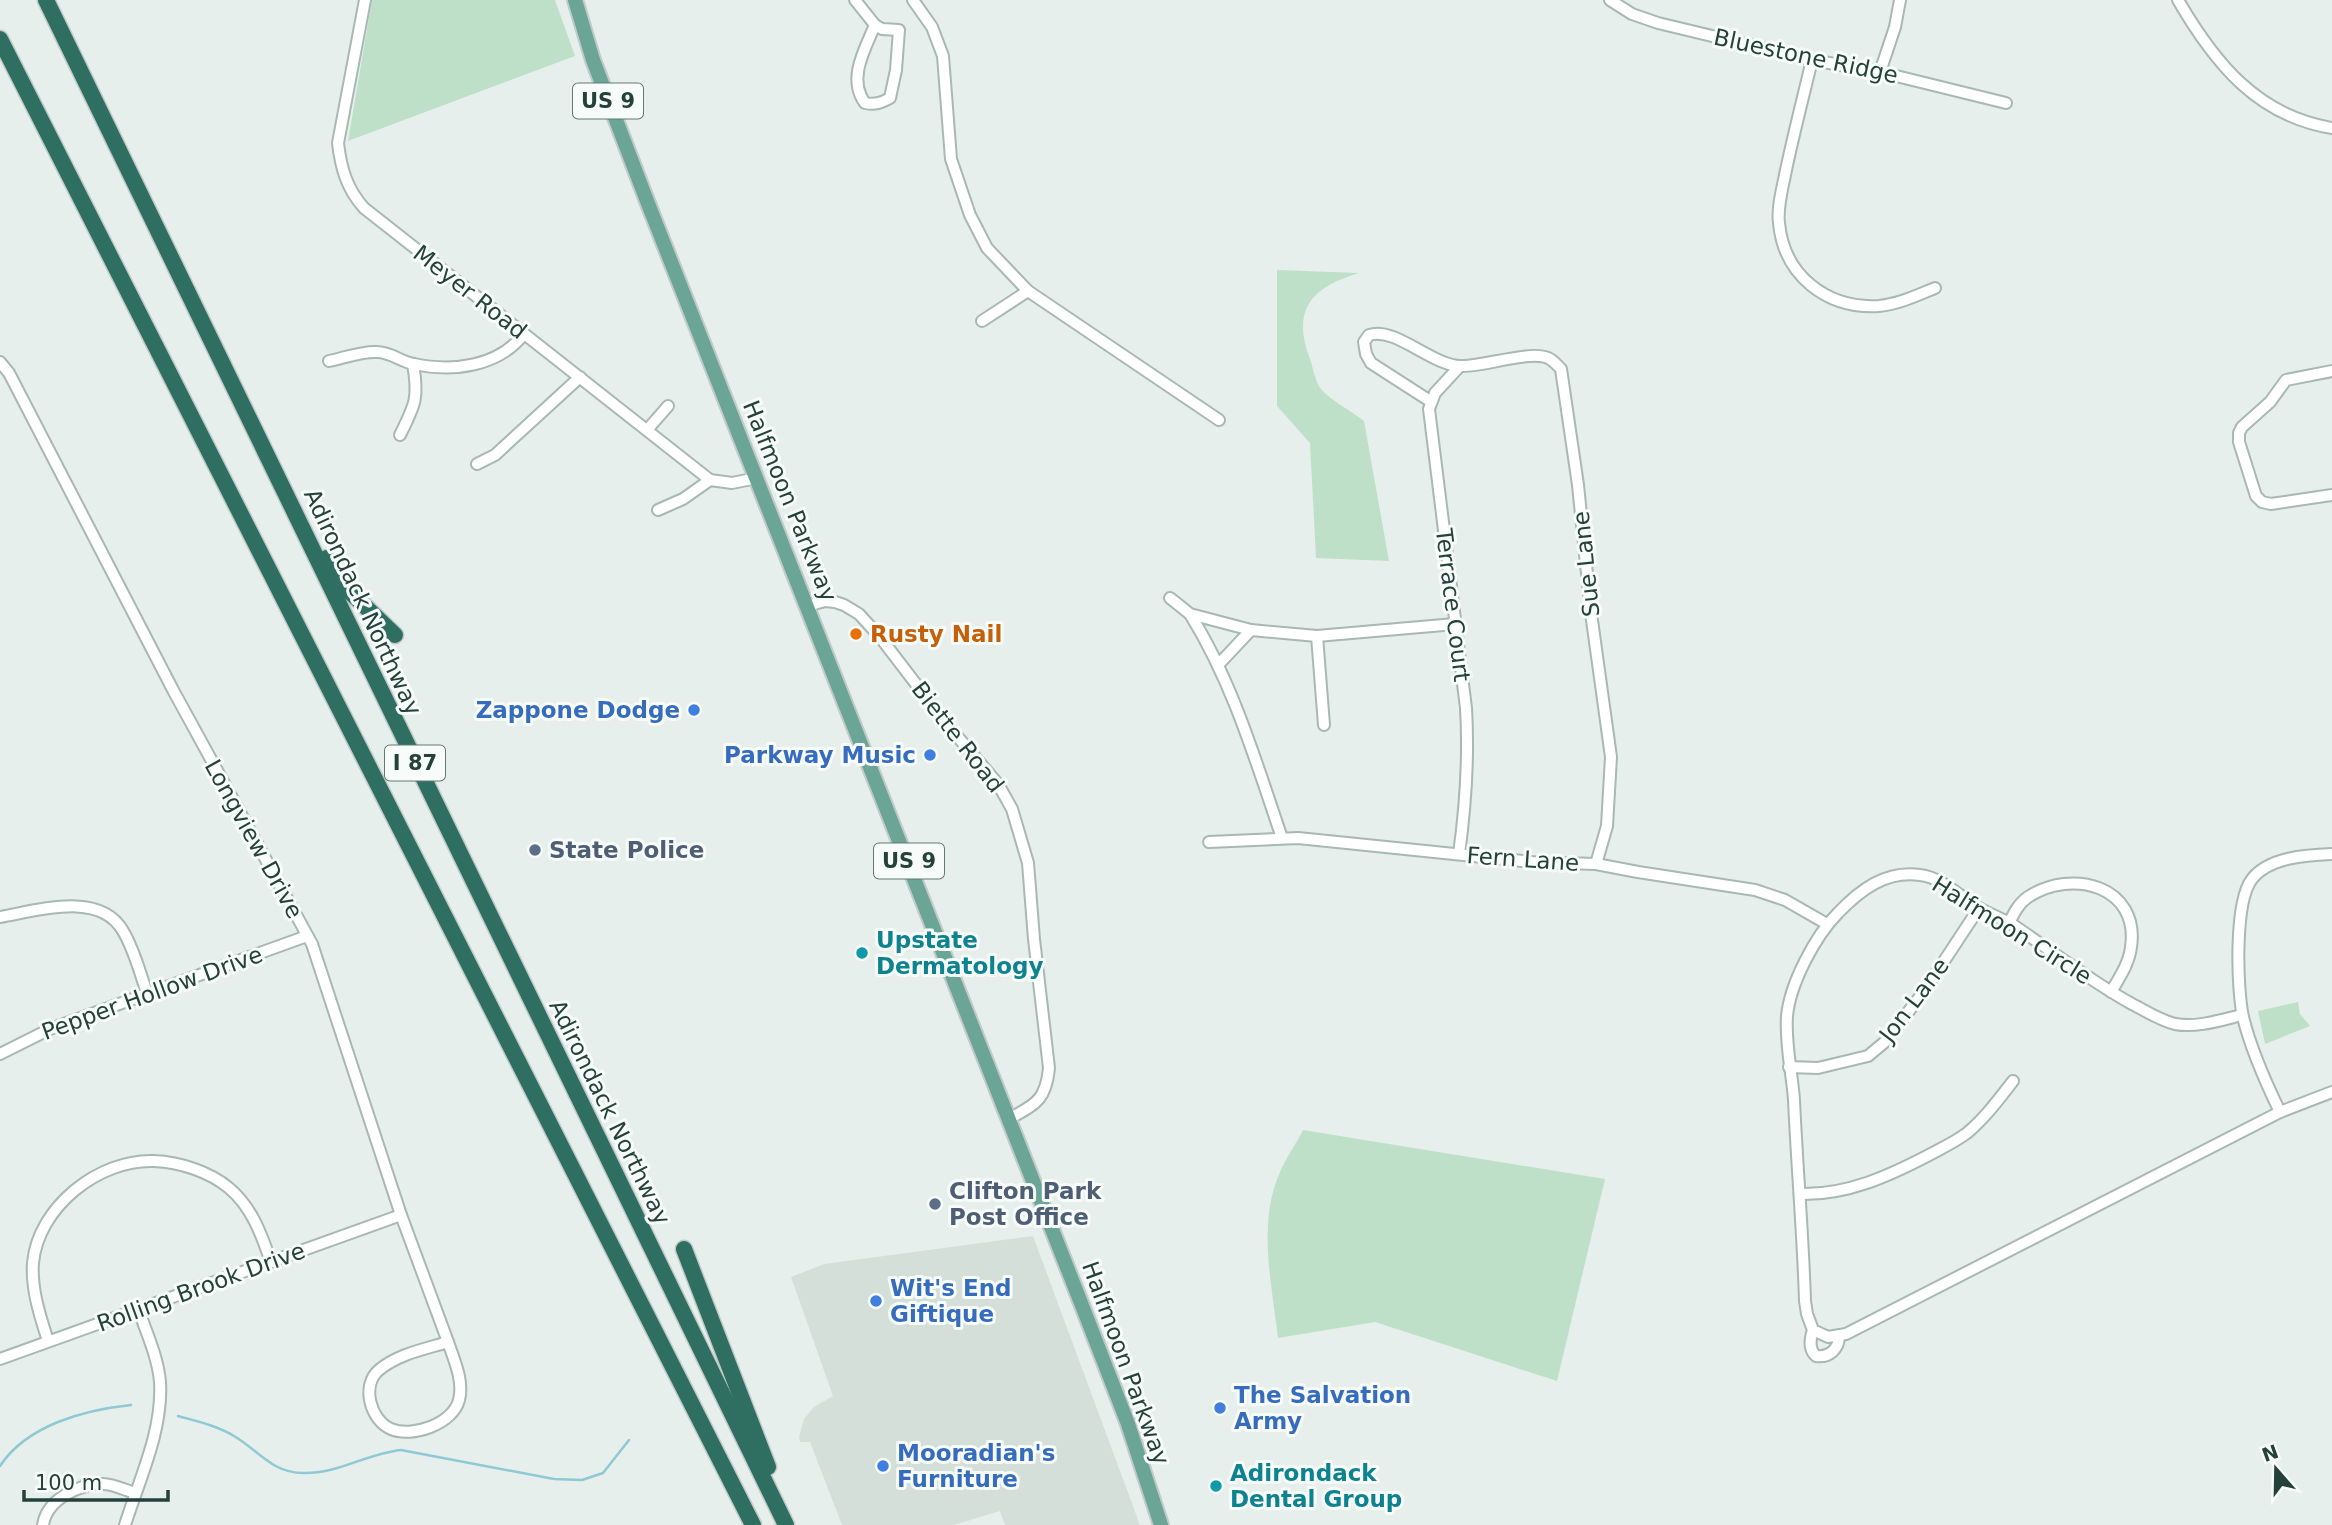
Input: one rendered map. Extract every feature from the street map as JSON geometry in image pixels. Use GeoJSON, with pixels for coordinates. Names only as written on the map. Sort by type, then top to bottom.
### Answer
{"type":"FeatureCollection","features":[{"type":"Feature","properties":{"kind":"highway","name":"Adirondack Northway"},"geometry":{"type":"LineString","coordinates":[[46,0],[788,1525]]}},
{"type":"Feature","properties":{"kind":"highway","name":"I 87"},"geometry":{"type":"LineString","coordinates":[[0,39],[753,1525]]}},
{"type":"Feature","properties":{"kind":"highway"},"geometry":{"type":"LineString","coordinates":[[273,465],[337,575],[395,635]]}},
{"type":"Feature","properties":{"kind":"highway"},"geometry":{"type":"LineString","coordinates":[[684,1249],[788,1525]]}},
{"type":"Feature","properties":{"kind":"main road","name":"Halfmoon Parkway"},"geometry":{"type":"LineString","coordinates":[[575,0],[593,60],[647,201],[1128,1424],[1161,1525]]}},
{"type":"Feature","properties":{"kind":"street","name":"Meyer Road"},"geometry":{"type":"LineString","coordinates":[[365,0],[338,143],[344,177],[355,198],[364,208],[710,480]]}},
{"type":"Feature","properties":{"kind":"street"},"geometry":{"type":"LineString","coordinates":[[855,0],[875,25],[882,29],[899,30],[896,70],[890,98],[872,104],[865,103],[858,93],[857,81],[875,25]]}},
{"type":"Feature","properties":{"kind":"street"},"geometry":{"type":"LineString","coordinates":[[913,0],[932,27],[943,56],[951,159],[970,215],[988,248],[1028,291],[1219,420]]}},
{"type":"Feature","properties":{"kind":"street","name":"Bluestone Ridge"},"geometry":{"type":"LineString","coordinates":[[1610,0],[1632,14],[1658,23],[2006,103]]}},
{"type":"Feature","properties":{"kind":"street"},"geometry":{"type":"LineString","coordinates":[[1880,72],[1895,27],[1900,0]]}},
{"type":"Feature","properties":{"kind":"street"},"geometry":{"type":"LineString","coordinates":[[2178,0],[2218,61],[2245,87],[2289,117],[2332,128]]}},
{"type":"Feature","properties":{"kind":"street"},"geometry":{"type":"LineString","coordinates":[[1812,60],[1788,157],[1779,221],[1783,243],[1797,272],[1809,286],[1828,297],[1856,305],[1880,306],[1936,288]]}},
{"type":"Feature","properties":{"kind":"street"},"geometry":{"type":"LineString","coordinates":[[982,321],[1028,291]]}},
{"type":"Feature","properties":{"kind":"street"},"geometry":{"type":"LineString","coordinates":[[1382,332],[1459,367],[1444,381],[1430,401],[1371,363],[1364,342],[1369,335],[1382,332]]}},
{"type":"Feature","properties":{"kind":"street"},"geometry":{"type":"LineString","coordinates":[[329,361],[376,352],[390,354],[413,364],[449,367],[484,363],[514,346],[524,334]]}},
{"type":"Feature","properties":{"kind":"street","name":"Sue Lane"},"geometry":{"type":"LineString","coordinates":[[1459,367],[1535,356],[1548,358],[1555,363],[1563,377],[1611,757],[1607,825],[1596,864]]}},
{"type":"Feature","properties":{"kind":"street","name":"Longview Drive"},"geometry":{"type":"LineString","coordinates":[[0,362],[9,373],[173,690],[312,944],[401,1215],[448,1342],[460,1382],[459,1400],[446,1417],[420,1430],[399,1432],[388,1428],[372,1406],[368,1391],[372,1377],[400,1357],[448,1342]]}},
{"type":"Feature","properties":{"kind":"street"},"geometry":{"type":"LineString","coordinates":[[400,435],[414,405],[417,388],[413,364]]}},
{"type":"Feature","properties":{"kind":"street"},"geometry":{"type":"LineString","coordinates":[[2332,371],[2286,380],[2265,408],[2242,427],[2239,442],[2256,496],[2262,502],[2271,504],[2332,495]]}},
{"type":"Feature","properties":{"kind":"street"},"geometry":{"type":"LineString","coordinates":[[477,464],[495,455],[580,377]]}},
{"type":"Feature","properties":{"kind":"street","name":"Terrace Court"},"geometry":{"type":"LineString","coordinates":[[1430,401],[1429,424],[1466,708],[1469,755],[1459,854]]}},
{"type":"Feature","properties":{"kind":"street"},"geometry":{"type":"LineString","coordinates":[[647,430],[668,406]]}},
{"type":"Feature","properties":{"kind":"street"},"geometry":{"type":"LineString","coordinates":[[658,510],[683,499],[710,480],[732,483],[757,478]]}},
{"type":"Feature","properties":{"kind":"street"},"geometry":{"type":"LineString","coordinates":[[1170,598],[1190,614],[1208,643],[1246,732],[1282,838]]}},
{"type":"Feature","properties":{"kind":"street","name":"Biette Road"},"geometry":{"type":"LineString","coordinates":[[807,606],[825,601],[835,602],[859,614],[998,784],[1012,809],[1028,863],[1049,1068],[1047,1085],[1041,1099],[1009,1119]]}},
{"type":"Feature","properties":{"kind":"street"},"geometry":{"type":"LineString","coordinates":[[1190,614],[1251,629],[1317,636],[1455,624]]}},
{"type":"Feature","properties":{"kind":"street"},"geometry":{"type":"LineString","coordinates":[[1218,665],[1251,629]]}},
{"type":"Feature","properties":{"kind":"street"},"geometry":{"type":"LineString","coordinates":[[1317,636],[1324,725]]}},
{"type":"Feature","properties":{"kind":"street","name":"Fern Lane"},"geometry":{"type":"LineString","coordinates":[[1209,842],[1298,838],[1532,862],[1596,864],[1755,890],[1785,900],[1827,924]]}},
{"type":"Feature","properties":{"kind":"street"},"geometry":{"type":"LineString","coordinates":[[2280,1112],[2257,1061],[2242,1015],[2239,917],[2247,887],[2253,877],[2269,866],[2295,858],[2332,854]]}},
{"type":"Feature","properties":{"kind":"street"},"geometry":{"type":"LineString","coordinates":[[2242,869],[2253,877]]}},
{"type":"Feature","properties":{"kind":"street","name":"Halfmoon Circle"},"geometry":{"type":"LineString","coordinates":[[2242,1015],[2198,1025],[2183,1025],[2157,1018],[2111,992],[2009,923],[1979,908],[1935,879],[1923,875],[1908,874],[1878,881],[1858,892],[1827,924],[1801,972],[1789,1003],[1786,1041],[1801,1194],[1805,1301],[1813,1329],[1811,1349],[1816,1356],[1825,1357],[1834,1350],[1839,1344],[1839,1336],[2280,1112],[2332,1092]]}},
{"type":"Feature","properties":{"kind":"street"},"geometry":{"type":"LineString","coordinates":[[2009,923],[2017,907],[2027,897],[2055,886],[2073,883],[2095,887],[2115,895],[2124,907],[2132,934],[2131,950],[2125,968],[2111,992]]}},
{"type":"Feature","properties":{"kind":"street"},"geometry":{"type":"LineString","coordinates":[[0,917],[76,907],[95,909],[111,917],[123,930],[147,993]]}},
{"type":"Feature","properties":{"kind":"street","name":"Jon Lane"},"geometry":{"type":"LineString","coordinates":[[1789,1067],[1818,1068],[1855,1061],[1868,1056],[1886,1041],[1925,990],[1979,908]]}},
{"type":"Feature","properties":{"kind":"street","name":"Pepper Hollow Drive"},"geometry":{"type":"LineString","coordinates":[[0,1054],[50,1029],[307,936]]}},
{"type":"Feature","properties":{"kind":"street"},"geometry":{"type":"LineString","coordinates":[[1801,1194],[1835,1192],[1875,1180],[1956,1141],[1990,1110],[2014,1080]]}},
{"type":"Feature","properties":{"kind":"street"},"geometry":{"type":"LineString","coordinates":[[48,1341],[33,1283],[36,1246],[49,1219],[65,1199],[82,1185],[108,1171],[135,1162],[154,1161],[176,1164],[204,1173],[228,1187],[239,1198],[260,1230],[271,1262]]}},
{"type":"Feature","properties":{"kind":"street","name":"Rolling Brook Drive"},"geometry":{"type":"LineString","coordinates":[[0,1359],[401,1215]]}},
{"type":"Feature","properties":{"kind":"street"},"geometry":{"type":"LineString","coordinates":[[125,1525],[149,1453],[160,1381],[138,1308]]}},
{"type":"Feature","properties":{"kind":"street"},"geometry":{"type":"LineString","coordinates":[[1813,1329],[1823,1336],[1839,1336]]}},
{"type":"Feature","properties":{"kind":"street"},"geometry":{"type":"LineString","coordinates":[[43,1525],[52,1506],[68,1493],[88,1486],[105,1484],[135,1493]]}},
{"type":"Feature","properties":{"kind":"shaded area"},"geometry":{"type":"Polygon","coordinates":[[[1033,1236],[1140,1525],[1005,1525],[1000,1511],[954,1525],[842,1525],[810,1442],[800,1442],[804,1419],[814,1407],[833,1396],[791,1277],[824,1264],[1033,1236]]]}},
{"type":"Feature","properties":{"kind":"green space"},"geometry":{"type":"Polygon","coordinates":[[[372,0],[555,0],[575,56],[348,141],[372,0]]]}},
{"type":"Feature","properties":{"kind":"green space"},"geometry":{"type":"Polygon","coordinates":[[[1277,270],[1359,273],[1329,285],[1318,293],[1310,302],[1303,326],[1305,342],[1319,386],[1364,421],[1389,561],[1316,558],[1310,443],[1277,406],[1277,270]]]}},
{"type":"Feature","properties":{"kind":"green space"},"geometry":{"type":"Polygon","coordinates":[[[2298,1002],[2300,1014],[2310,1026],[2265,1044],[2258,1011],[2298,1002]]]}},
{"type":"Feature","properties":{"kind":"green space"},"geometry":{"type":"Polygon","coordinates":[[[1303,1130],[1605,1179],[1557,1381],[1375,1322],[1278,1338],[1268,1254],[1269,1212],[1280,1172],[1303,1130]]]}},
{"type":"Feature","properties":{"kind":"waterway"},"geometry":{"type":"LineString","coordinates":[[0,1466],[25,1440],[58,1422],[94,1411],[131,1405]]}},
{"type":"Feature","properties":{"kind":"waterway"},"geometry":{"type":"LineString","coordinates":[[178,1416],[221,1429],[274,1465],[303,1473],[328,1470],[401,1450],[554,1479],[582,1480],[603,1473],[629,1440]]}},
{"type":"Feature","properties":{"kind":"place","name":"Rusty Nail"},"geometry":{"type":"Point","coordinates":[856,634]}},
{"type":"Feature","properties":{"kind":"place","name":"Zappone Dodge"},"geometry":{"type":"Point","coordinates":[694,710]}},
{"type":"Feature","properties":{"kind":"place","name":"Parkway Music"},"geometry":{"type":"Point","coordinates":[930,755]}},
{"type":"Feature","properties":{"kind":"place","name":"State Police"},"geometry":{"type":"Point","coordinates":[535,850]}},
{"type":"Feature","properties":{"kind":"place","name":"Upstate Dermatology"},"geometry":{"type":"Point","coordinates":[862,953]}},
{"type":"Feature","properties":{"kind":"place","name":"Clifton Park Post Office"},"geometry":{"type":"Point","coordinates":[935,1204]}},
{"type":"Feature","properties":{"kind":"place","name":"Wit's End Giftique"},"geometry":{"type":"Point","coordinates":[876,1301]}},
{"type":"Feature","properties":{"kind":"place","name":"The Salvation Army"},"geometry":{"type":"Point","coordinates":[1220,1408]}},
{"type":"Feature","properties":{"kind":"place","name":"Mooradian's Furniture"},"geometry":{"type":"Point","coordinates":[883,1466]}},
{"type":"Feature","properties":{"kind":"place","name":"Adirondack Dental Group"},"geometry":{"type":"Point","coordinates":[1216,1486]}}]}
